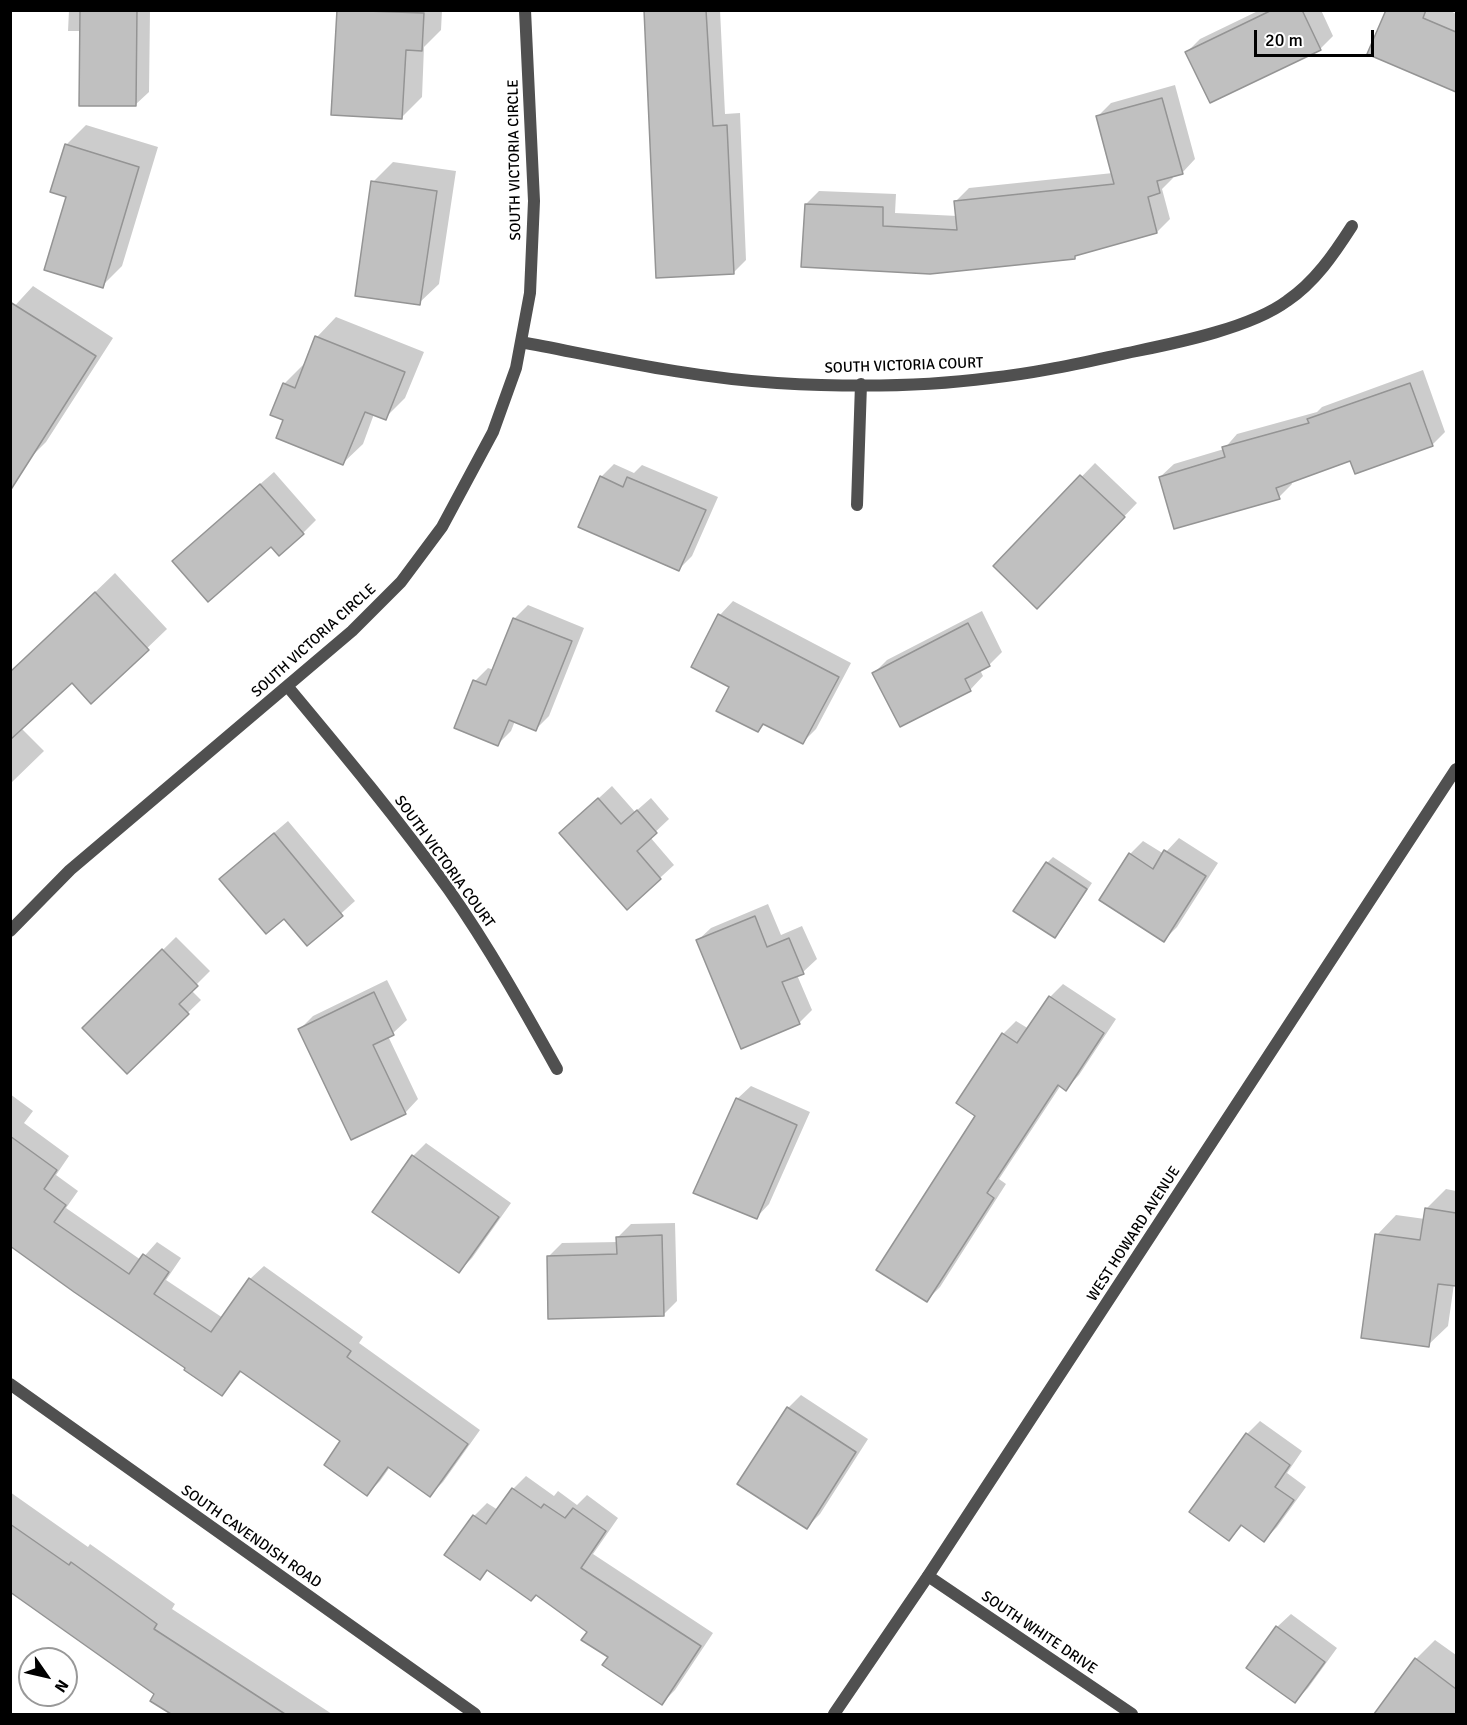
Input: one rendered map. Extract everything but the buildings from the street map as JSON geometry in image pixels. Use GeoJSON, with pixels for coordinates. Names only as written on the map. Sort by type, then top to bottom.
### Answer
{"type":"FeatureCollection","features":[{"type":"Feature","properties":{"kind":"street","name":"SOUTH VICTORIA CIRCLE"},"geometry":{"type":"LineString","coordinates":[[10,931],[70,870],[352,631],[401,582],[442,527],[493,432],[516,368],[530,293],[534,201],[525,10]]}},
{"type":"Feature","properties":{"kind":"street","name":"SOUTH VICTORIA COURT"},"geometry":{"type":"LineString","coordinates":[[522,342],[675,371],[777,383],[934,383],[990,378],[1055,368],[1168,344],[1255,320],[1287,302],[1311,281],[1332,256],[1352,226]]}},
{"type":"Feature","properties":{"kind":"street"},"geometry":{"type":"LineString","coordinates":[[857,505],[861,384]]}},
{"type":"Feature","properties":{"kind":"street","name":"SOUTH VICTORIA COURT"},"geometry":{"type":"LineString","coordinates":[[288,687],[399,823],[450,891],[502,971],[557,1069]]}},
{"type":"Feature","properties":{"kind":"street","name":"WEST HOWARD AVENUE"},"geometry":{"type":"LineString","coordinates":[[834,1714],[928,1576],[1456,769]]}},
{"type":"Feature","properties":{"kind":"street","name":"SOUTH CAVENDISH ROAD"},"geometry":{"type":"LineString","coordinates":[[10,1384],[475,1714]]}},
{"type":"Feature","properties":{"kind":"street","name":"SOUTH WHITE DRIVE"},"geometry":{"type":"LineString","coordinates":[[928,1576],[1132,1714]]}}]}
